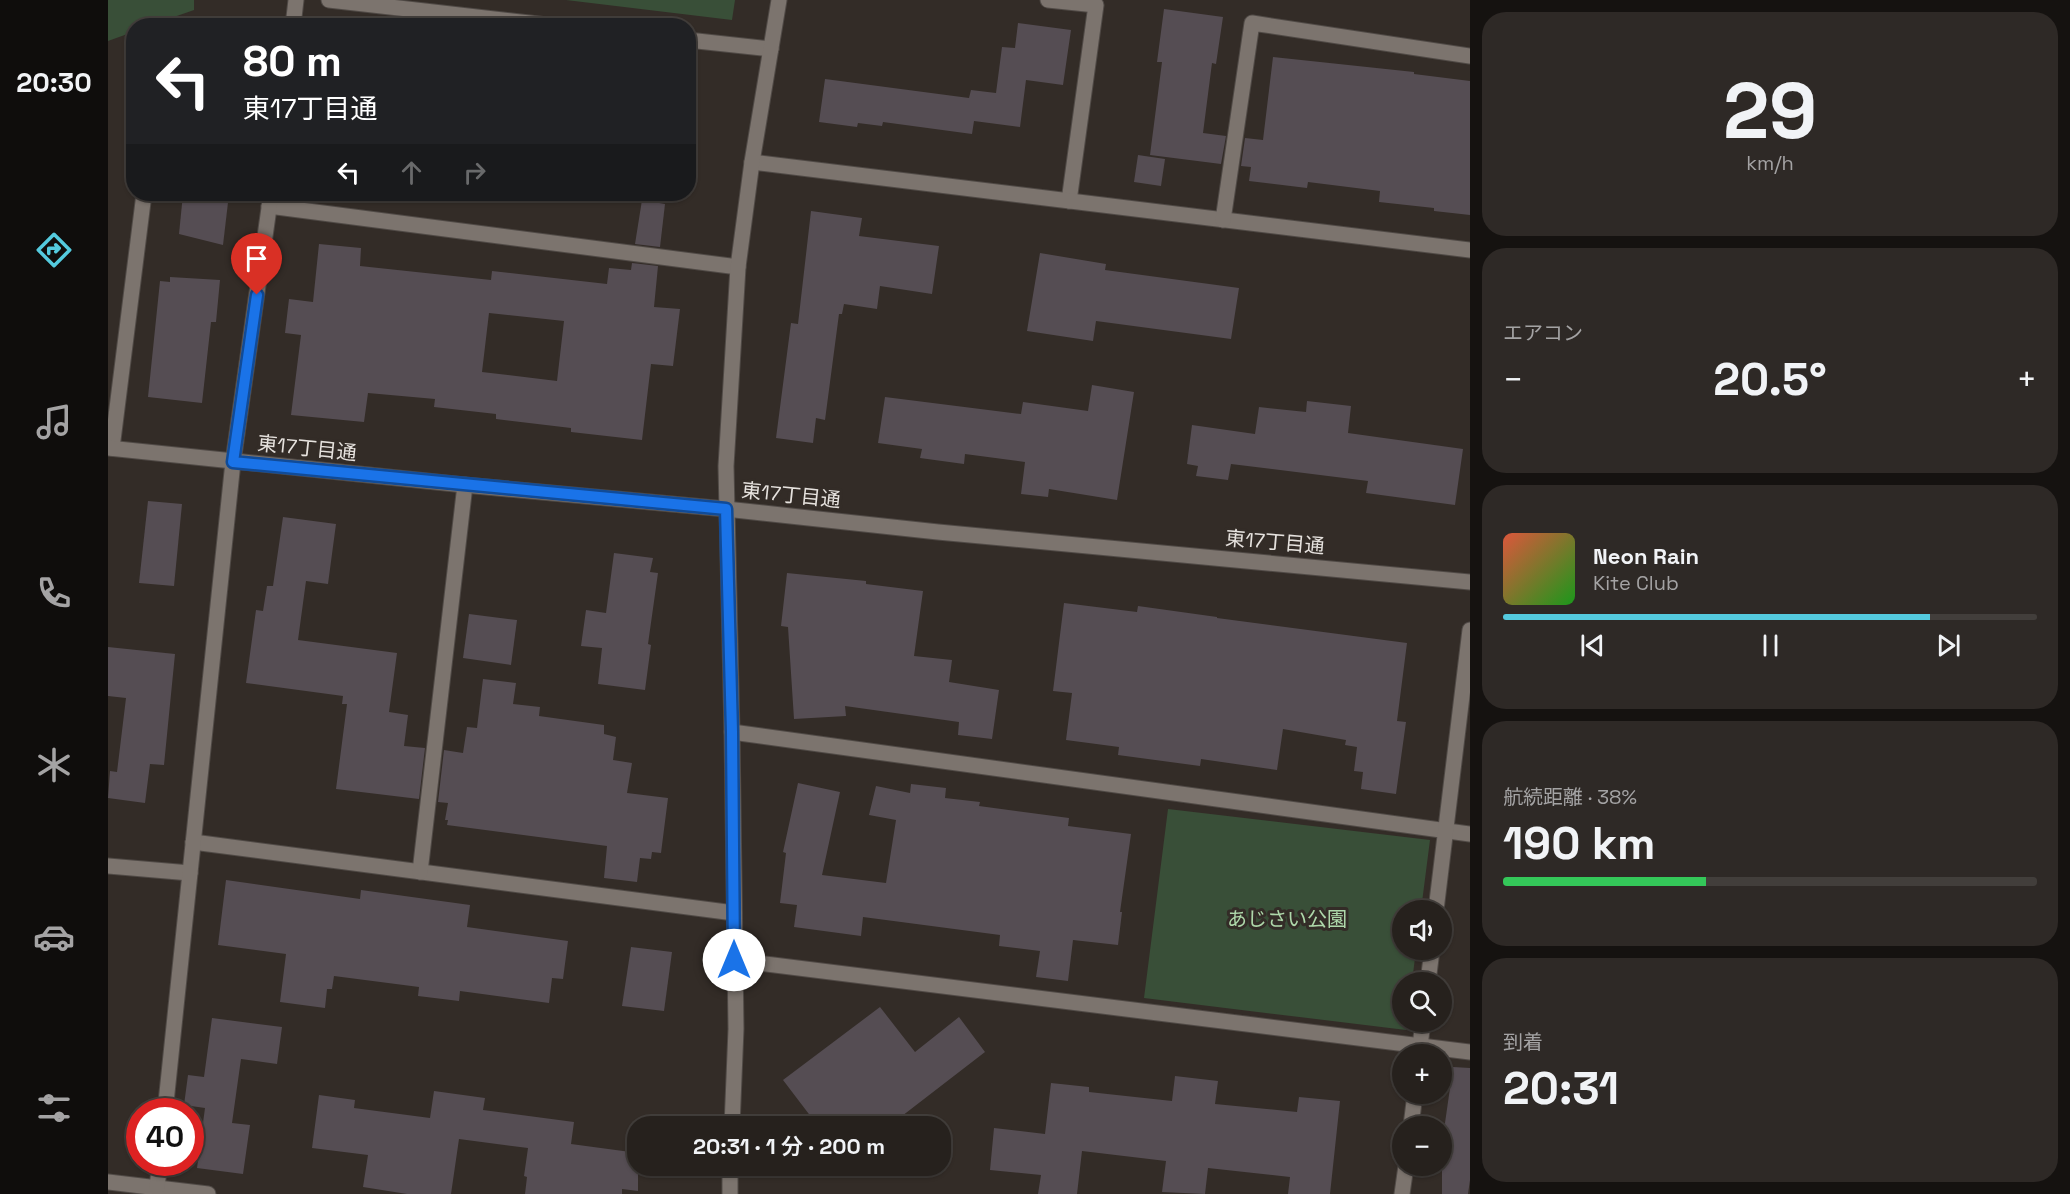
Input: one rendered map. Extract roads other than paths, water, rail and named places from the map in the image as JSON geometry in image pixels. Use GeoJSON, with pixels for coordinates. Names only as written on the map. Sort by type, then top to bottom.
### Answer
{"type":"FeatureCollection","features":[{"type":"Feature","properties":{"kind":"street"},"geometry":{"type":"LineString","coordinates":[[294,18],[296,0]]}},
{"type":"Feature","properties":{"kind":"street"},"geometry":{"type":"LineString","coordinates":[[328,0],[486,18]]}},
{"type":"Feature","properties":{"kind":"street"},"geometry":{"type":"LineString","coordinates":[[732,1116],[736,1029],[726,466],[738,267],[752,162],[779,0]]}},
{"type":"Feature","properties":{"kind":"street"},"geometry":{"type":"LineString","coordinates":[[1048,0],[1096,5],[1069,201]]}},
{"type":"Feature","properties":{"kind":"street"},"geometry":{"type":"LineString","coordinates":[[1223,220],[1252,23],[1470,56]]}},
{"type":"Feature","properties":{"kind":"street"},"geometry":{"type":"LineString","coordinates":[[696,41],[771,49]]}},
{"type":"Feature","properties":{"kind":"street"},"geometry":{"type":"LineString","coordinates":[[752,162],[1470,250]]}},
{"type":"Feature","properties":{"kind":"street"},"geometry":{"type":"LineString","coordinates":[[110,448],[143,201]]}},
{"type":"Feature","properties":{"kind":"street"},"geometry":{"type":"LineString","coordinates":[[166,1098],[233,462],[270,201]]}},
{"type":"Feature","properties":{"kind":"street"},"geometry":{"type":"LineString","coordinates":[[277,201],[738,267]]}},
{"type":"Feature","properties":{"kind":"street","name":"東17丁目通"},"geometry":{"type":"LineString","coordinates":[[110,448],[938,532],[1470,582]]}},
{"type":"Feature","properties":{"kind":"street"},"geometry":{"type":"LineString","coordinates":[[420,872],[465,485]]}},
{"type":"Feature","properties":{"kind":"street"},"geometry":{"type":"LineString","coordinates":[[1437,900],[1470,630]]}},
{"type":"Feature","properties":{"kind":"street"},"geometry":{"type":"LineString","coordinates":[[732,732],[1470,834]]}},
{"type":"Feature","properties":{"kind":"street"},"geometry":{"type":"LineString","coordinates":[[194,842],[734,913]]}},
{"type":"Feature","properties":{"kind":"street"},"geometry":{"type":"LineString","coordinates":[[108,866],[190,873]]}},
{"type":"Feature","properties":{"kind":"street"},"geometry":{"type":"LineString","coordinates":[[734,960],[1392,1046]]}},
{"type":"Feature","properties":{"kind":"street"},"geometry":{"type":"LineString","coordinates":[[1452,1051],[1470,1052]]}},
{"type":"Feature","properties":{"kind":"street"},"geometry":{"type":"LineString","coordinates":[[157,1187],[158,1176]]}},
{"type":"Feature","properties":{"kind":"street"},"geometry":{"type":"LineString","coordinates":[[730,1176],[730,1194]]}},
{"type":"Feature","properties":{"kind":"street"},"geometry":{"type":"LineString","coordinates":[[1402,1194],[1405,1176]]}},
{"type":"Feature","properties":{"kind":"street"},"geometry":{"type":"LineString","coordinates":[[108,1182],[208,1194]]}},
{"type":"Feature","properties":{"kind":"park label","name":"あじさい公園"},"geometry":{"type":"Point","coordinates":[1287,919]}}]}
